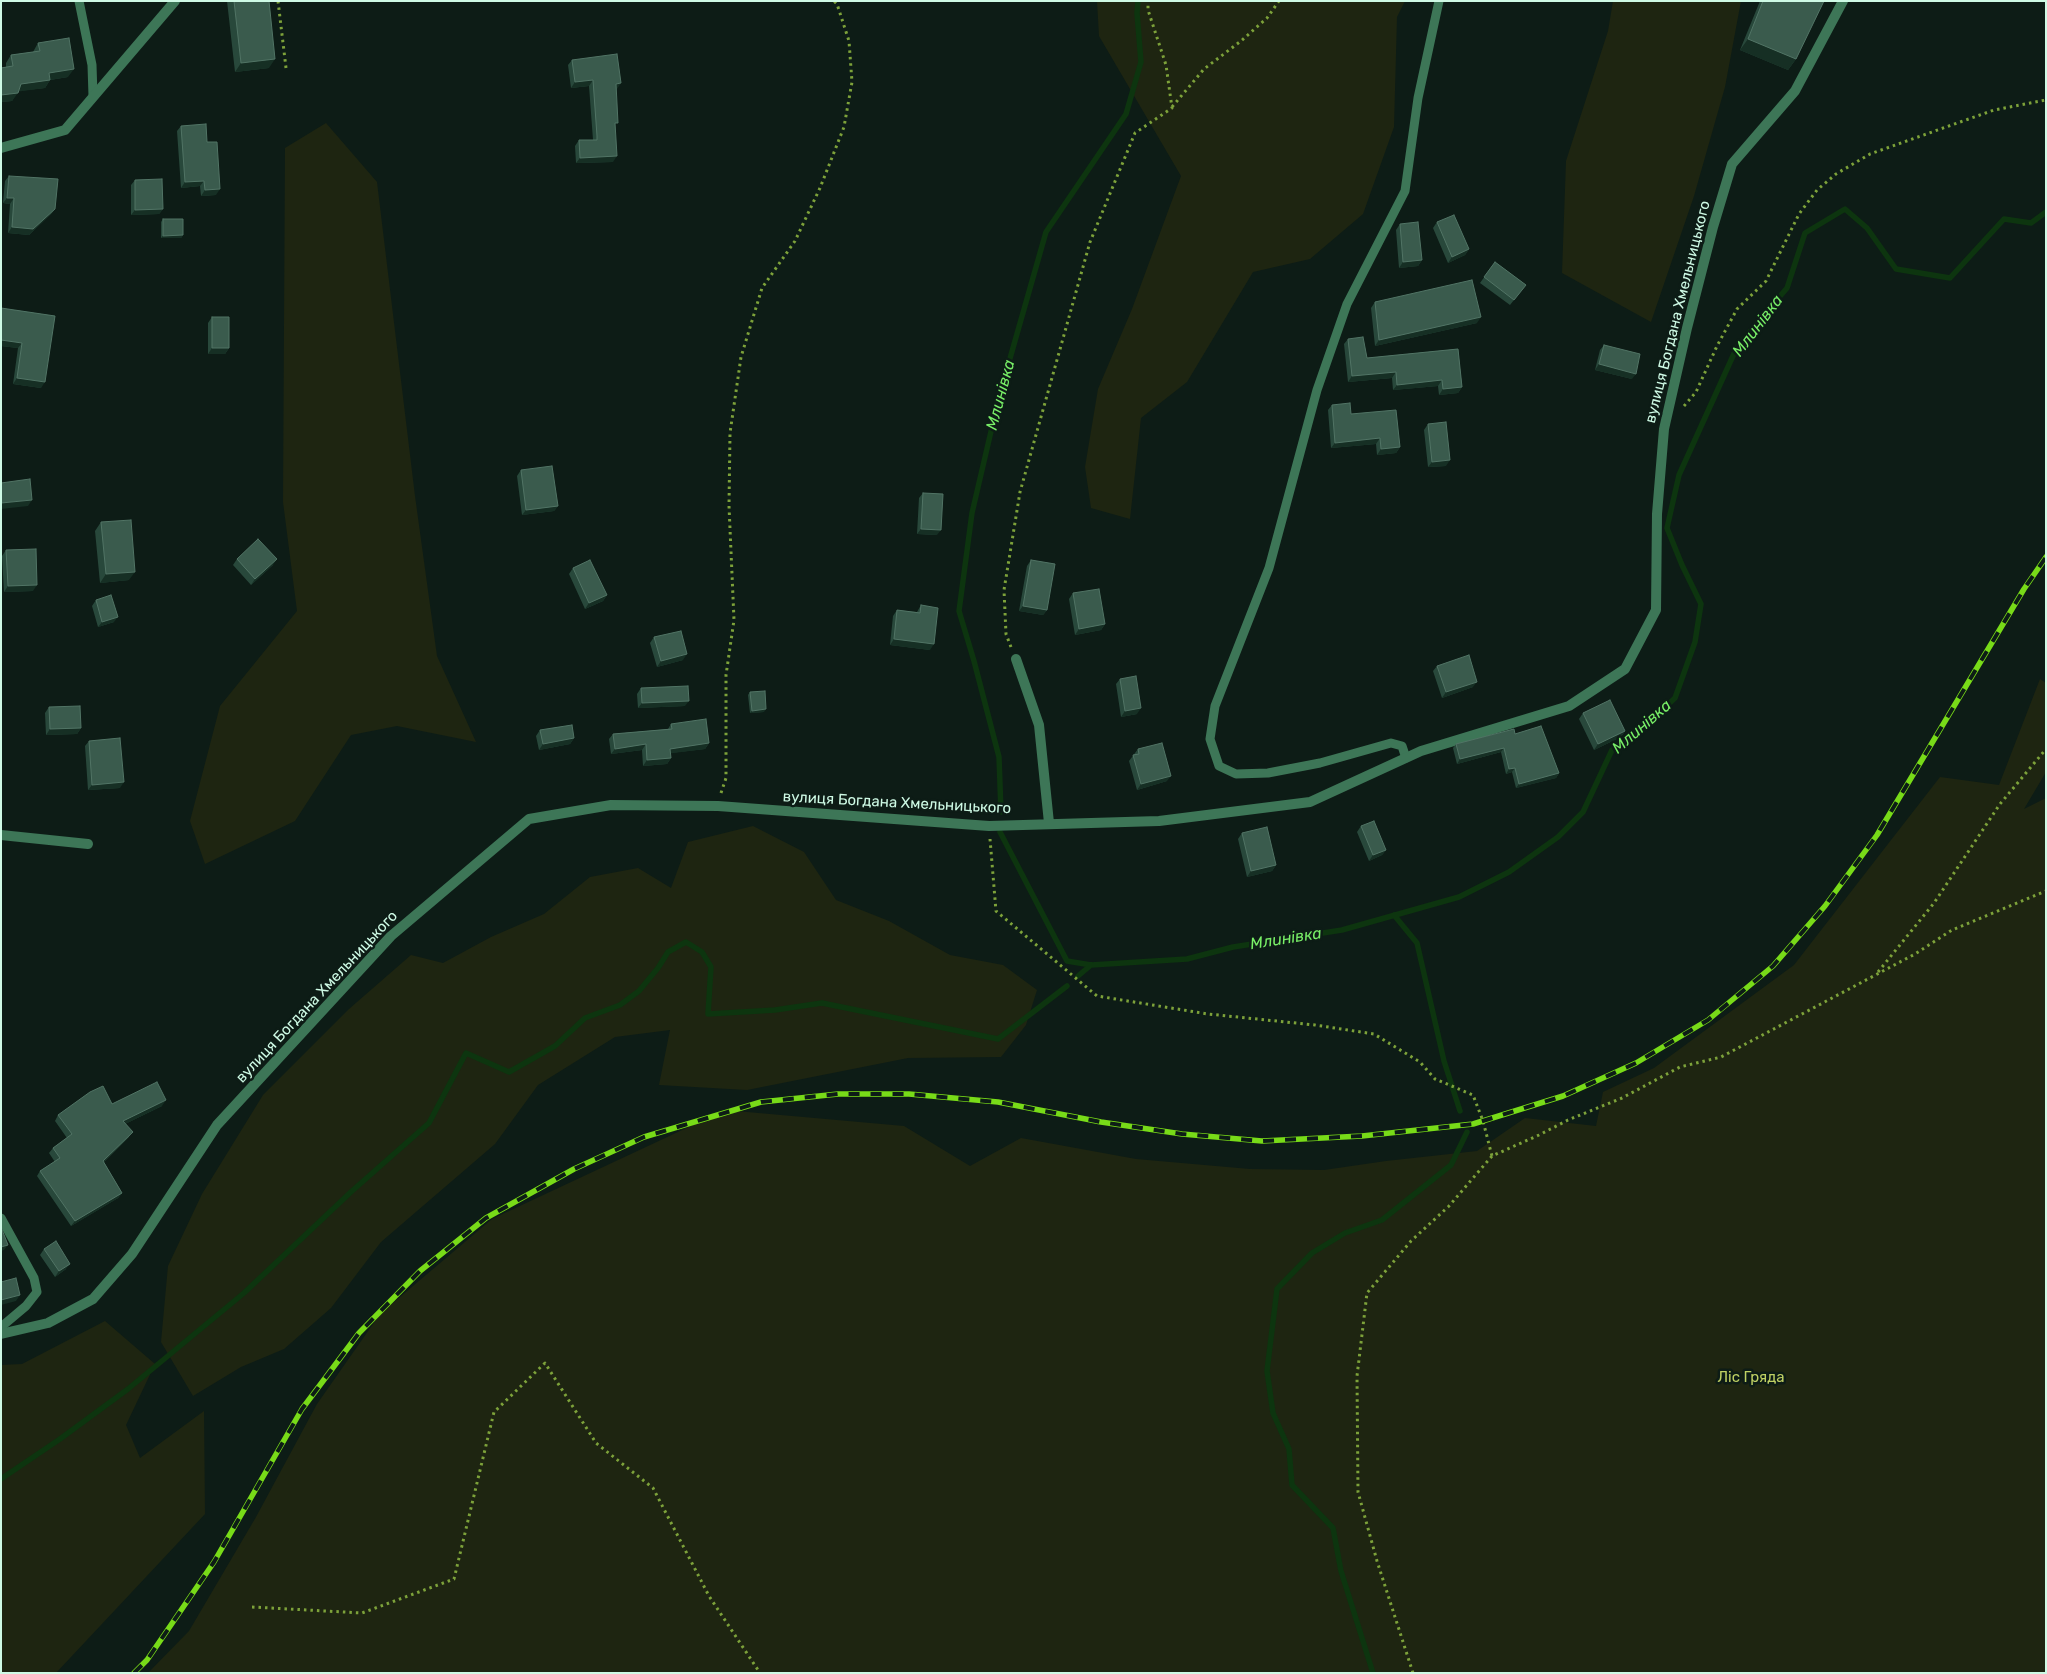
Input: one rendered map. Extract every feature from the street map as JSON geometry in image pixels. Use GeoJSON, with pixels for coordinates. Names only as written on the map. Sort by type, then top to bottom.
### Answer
{"type":"FeatureCollection","features":[{"type":"Feature","properties":{"kind":"street"},"geometry":{"type":"LineString","coordinates":[[1,148],[64,130],[175,1]]}},
{"type":"Feature","properties":{"kind":"street","name":"вулиця Богдана Хмельницького"},"geometry":{"type":"LineString","coordinates":[[1,1334],[48,1323],[93,1300],[132,1254],[217,1126],[390,936],[529,818],[611,805],[718,806],[989,826],[1159,821],[1310,802],[1421,751],[1569,706],[1626,669],[1656,610],[1657,514],[1664,429],[1687,328],[1713,227],[1732,164],[1795,91],[1843,1]]}},
{"type":"Feature","properties":{"kind":"street"},"geometry":{"type":"LineString","coordinates":[[1016,660],[1039,725],[1049,823]]}},
{"type":"Feature","properties":{"kind":"street"},"geometry":{"type":"LineString","coordinates":[[1,834],[88,844]]}},
{"type":"Feature","properties":{"kind":"lane"},"geometry":{"type":"LineString","coordinates":[[79,1],[92,65],[93,96]]}},
{"type":"Feature","properties":{"kind":"lane"},"geometry":{"type":"LineString","coordinates":[[1406,758],[1402,746],[1391,743],[1320,763],[1268,773],[1236,774],[1219,766],[1210,739],[1215,706],[1269,568],[1317,390],[1347,304],[1405,191],[1418,98],[1439,1]]}},
{"type":"Feature","properties":{"kind":"lane"},"geometry":{"type":"LineString","coordinates":[[1,1218],[34,1278],[37,1292],[26,1306],[1,1327]]}},
{"type":"Feature","properties":{"kind":"path"},"geometry":{"type":"LineString","coordinates":[[278,1],[286,68]]}},
{"type":"Feature","properties":{"kind":"path"},"geometry":{"type":"LineString","coordinates":[[718,806],[726,778],[726,675],[734,620],[729,506],[730,433],[740,367],[762,288],[795,241],[820,188],[844,126],[852,82],[849,41],[837,4],[834,1]]}},
{"type":"Feature","properties":{"kind":"path"},"geometry":{"type":"LineString","coordinates":[[1148,1],[1148,10],[1166,65],[1172,108]]}},
{"type":"Feature","properties":{"kind":"path"},"geometry":{"type":"LineString","coordinates":[[1016,660],[1006,634],[1004,590],[1020,492],[1090,242],[1135,132],[1172,108],[1204,69],[1241,41],[1267,18],[1280,1]]}},
{"type":"Feature","properties":{"kind":"path"},"geometry":{"type":"LineString","coordinates":[[1683,407],[1696,392],[1717,346],[1737,309],[1766,281],[1799,214],[1817,190],[1836,174],[1870,154],[1994,110],[2046,100]]}},
{"type":"Feature","properties":{"kind":"path"},"geometry":{"type":"LineString","coordinates":[[1877,974],[1934,903],[2000,804],[2046,749]]}},
{"type":"Feature","properties":{"kind":"path"},"geometry":{"type":"LineString","coordinates":[[989,826],[996,911],[1098,996],[1208,1014],[1315,1025],[1374,1034],[1420,1062],[1435,1079],[1473,1095],[1483,1121],[1492,1156]]}},
{"type":"Feature","properties":{"kind":"path"},"geometry":{"type":"LineString","coordinates":[[1413,1673],[1377,1561],[1358,1492],[1357,1376],[1367,1294],[1411,1241],[1449,1206],[1492,1156],[1568,1120],[1622,1098],[1680,1067],[1721,1057],[1877,974],[1952,930],[2046,891]]}},
{"type":"Feature","properties":{"kind":"path"},"geometry":{"type":"LineString","coordinates":[[252,1607],[362,1613],[454,1579],[494,1412],[546,1363],[596,1443],[652,1488],[709,1596],[760,1673]]}},
{"type":"Feature","properties":{"kind":"green space"},"geometry":{"type":"Polygon","coordinates":[[[1097,1],[1405,1],[1397,17],[1394,127],[1363,214],[1310,259],[1253,272],[1187,382],[1141,418],[1130,519],[1091,508],[1085,467],[1098,389],[1132,309],[1181,176],[1099,36],[1097,1]]]}},
{"type":"Feature","properties":{"kind":"green space"},"geometry":{"type":"Polygon","coordinates":[[[1613,1],[1741,1],[1725,87],[1694,196],[1651,322],[1562,273],[1566,161],[1608,31],[1613,1]]]}},
{"type":"Feature","properties":{"kind":"green space"},"geometry":{"type":"Polygon","coordinates":[[[326,123],[377,182],[415,496],[437,656],[476,742],[397,726],[351,735],[295,821],[205,864],[190,821],[220,706],[297,611],[283,502],[285,148],[326,123]]]}},
{"type":"Feature","properties":{"kind":"green space","name":"Ліс Гряда"},"geometry":{"type":"Polygon","coordinates":[[[2040,679],[2046,683],[2046,772],[2024,809],[2046,798],[2046,1673],[148,1673],[189,1631],[256,1517],[317,1404],[380,1314],[492,1219],[725,1110],[904,1126],[970,1166],[1021,1138],[1136,1159],[1250,1169],[1324,1170],[1477,1151],[1525,1118],[1596,1126],[1603,1092],[1654,1068],[1794,965],[1940,777],[1999,785],[2040,679]]]}},
{"type":"Feature","properties":{"kind":"green space"},"geometry":{"type":"Polygon","coordinates":[[[753,826],[804,852],[836,900],[889,921],[950,955],[1003,965],[1037,990],[1026,1025],[1001,1057],[908,1058],[747,1090],[659,1085],[670,1030],[615,1037],[538,1085],[495,1144],[381,1242],[331,1308],[284,1349],[241,1367],[193,1396],[161,1342],[168,1266],[202,1194],[263,1095],[349,1009],[411,955],[443,963],[491,937],[544,914],[590,877],[638,868],[671,888],[688,842],[753,826]]]}},
{"type":"Feature","properties":{"kind":"green space"},"geometry":{"type":"Polygon","coordinates":[[[105,1321],[155,1364],[126,1425],[140,1458],[204,1411],[205,1514],[56,1673],[1,1673],[1,1365],[22,1364],[105,1321]]]}},
{"type":"Feature","properties":{"kind":"building"},"geometry":{"type":"Polygon","coordinates":[[[234,1],[269,1],[275,59],[241,63],[234,1]]]}},
{"type":"Feature","properties":{"kind":"building"},"geometry":{"type":"Polygon","coordinates":[[[1763,1],[1824,1],[1796,59],[1748,39],[1763,1]]]}},
{"type":"Feature","properties":{"kind":"building"},"geometry":{"type":"Polygon","coordinates":[[[69,38],[74,69],[49,73],[50,80],[21,84],[18,93],[1,95],[1,68],[13,66],[11,55],[40,51],[38,43],[69,38]]]}},
{"type":"Feature","properties":{"kind":"building"},"geometry":{"type":"Polygon","coordinates":[[[617,54],[621,83],[616,84],[618,123],[615,123],[617,156],[580,158],[579,140],[597,140],[593,80],[575,82],[572,60],[617,54]]]}},
{"type":"Feature","properties":{"kind":"building"},"geometry":{"type":"Polygon","coordinates":[[[206,124],[207,142],[217,142],[220,189],[205,190],[204,181],[185,182],[181,126],[206,124]]]}},
{"type":"Feature","properties":{"kind":"building"},"geometry":{"type":"Polygon","coordinates":[[[9,176],[58,179],[55,209],[33,229],[12,227],[14,198],[7,198],[9,176]]]}},
{"type":"Feature","properties":{"kind":"building"},"geometry":{"type":"Polygon","coordinates":[[[162,179],[163,209],[135,210],[135,180],[162,179]]]}},
{"type":"Feature","properties":{"kind":"building"},"geometry":{"type":"Polygon","coordinates":[[[1454,215],[1469,249],[1452,257],[1437,222],[1454,215]]]}},
{"type":"Feature","properties":{"kind":"building"},"geometry":{"type":"Polygon","coordinates":[[[163,219],[183,219],[183,235],[163,236],[163,219]]]}},
{"type":"Feature","properties":{"kind":"building"},"geometry":{"type":"Polygon","coordinates":[[[1418,222],[1422,260],[1403,262],[1400,224],[1418,222]]]}},
{"type":"Feature","properties":{"kind":"building"},"geometry":{"type":"Polygon","coordinates":[[[1495,262],[1526,285],[1514,300],[1484,277],[1495,262]]]}},
{"type":"Feature","properties":{"kind":"building"},"geometry":{"type":"Polygon","coordinates":[[[1472,280],[1481,317],[1379,340],[1375,302],[1472,280]]]}},
{"type":"Feature","properties":{"kind":"building"},"geometry":{"type":"Polygon","coordinates":[[[1,308],[55,316],[45,382],[17,378],[22,343],[1,340],[1,308]]]}},
{"type":"Feature","properties":{"kind":"building"},"geometry":{"type":"Polygon","coordinates":[[[212,317],[229,317],[229,348],[212,348],[212,317]]]}},
{"type":"Feature","properties":{"kind":"building"},"geometry":{"type":"Polygon","coordinates":[[[1363,337],[1367,358],[1458,349],[1462,387],[1443,389],[1442,380],[1397,385],[1396,372],[1352,376],[1348,339],[1363,337]]]}},
{"type":"Feature","properties":{"kind":"building"},"geometry":{"type":"Polygon","coordinates":[[[1604,345],[1640,354],[1636,374],[1599,364],[1604,345]]]}},
{"type":"Feature","properties":{"kind":"building"},"geometry":{"type":"Polygon","coordinates":[[[1350,403],[1351,414],[1396,410],[1400,447],[1381,449],[1380,438],[1335,443],[1332,405],[1350,403]]]}},
{"type":"Feature","properties":{"kind":"building"},"geometry":{"type":"Polygon","coordinates":[[[1446,422],[1450,460],[1432,462],[1428,424],[1446,422]]]}},
{"type":"Feature","properties":{"kind":"building"},"geometry":{"type":"Polygon","coordinates":[[[552,466],[558,506],[526,510],[521,470],[552,466]]]}},
{"type":"Feature","properties":{"kind":"building"},"geometry":{"type":"Polygon","coordinates":[[[30,479],[32,500],[1,503],[1,483],[30,479]]]}},
{"type":"Feature","properties":{"kind":"building"},"geometry":{"type":"Polygon","coordinates":[[[923,493],[943,494],[941,530],[921,529],[923,493]]]}},
{"type":"Feature","properties":{"kind":"building"},"geometry":{"type":"Polygon","coordinates":[[[131,520],[135,572],[106,574],[101,522],[131,520]]]}},
{"type":"Feature","properties":{"kind":"building"},"geometry":{"type":"Polygon","coordinates":[[[258,539],[277,559],[255,579],[237,559],[258,539]]]}},
{"type":"Feature","properties":{"kind":"building"},"geometry":{"type":"Polygon","coordinates":[[[36,549],[37,585],[8,586],[6,550],[36,549]]]}},
{"type":"Feature","properties":{"kind":"building"},"geometry":{"type":"Polygon","coordinates":[[[590,560],[607,595],[589,603],[573,568],[590,560]]]}},
{"type":"Feature","properties":{"kind":"building"},"geometry":{"type":"Polygon","coordinates":[[[1031,560],[1055,564],[1047,610],[1023,606],[1031,560]]]}},
{"type":"Feature","properties":{"kind":"building"},"geometry":{"type":"Polygon","coordinates":[[[1099,589],[1105,624],[1079,629],[1073,593],[1099,589]]]}},
{"type":"Feature","properties":{"kind":"building"},"geometry":{"type":"Polygon","coordinates":[[[111,595],[118,617],[102,622],[96,600],[111,595]]]}},
{"type":"Feature","properties":{"kind":"building"},"geometry":{"type":"Polygon","coordinates":[[[921,605],[938,608],[934,644],[894,639],[897,610],[920,613],[921,605]]]}},
{"type":"Feature","properties":{"kind":"building"},"geometry":{"type":"Polygon","coordinates":[[[681,631],[687,654],[661,661],[654,637],[681,631]]]}},
{"type":"Feature","properties":{"kind":"building"},"geometry":{"type":"Polygon","coordinates":[[[1469,655],[1477,682],[1446,692],[1437,666],[1469,655]]]}},
{"type":"Feature","properties":{"kind":"building"},"geometry":{"type":"Polygon","coordinates":[[[1136,676],[1141,708],[1125,711],[1120,679],[1136,676]]]}},
{"type":"Feature","properties":{"kind":"building"},"geometry":{"type":"Polygon","coordinates":[[[688,686],[689,701],[642,703],[641,688],[688,686]]]}},
{"type":"Feature","properties":{"kind":"building"},"geometry":{"type":"Polygon","coordinates":[[[765,691],[766,709],[752,711],[750,692],[765,691]]]}},
{"type":"Feature","properties":{"kind":"building"},"geometry":{"type":"Polygon","coordinates":[[[1610,700],[1625,731],[1598,744],[1583,713],[1610,700]]]}},
{"type":"Feature","properties":{"kind":"building"},"geometry":{"type":"Polygon","coordinates":[[[80,706],[81,728],[50,729],[49,707],[80,706]]]}},
{"type":"Feature","properties":{"kind":"building"},"geometry":{"type":"Polygon","coordinates":[[[706,719],[709,743],[670,749],[671,758],[647,760],[646,744],[615,749],[613,734],[672,729],[671,724],[706,719]]]}},
{"type":"Feature","properties":{"kind":"building"},"geometry":{"type":"Polygon","coordinates":[[[572,725],[574,738],[543,744],[540,730],[572,725]]]}},
{"type":"Feature","properties":{"kind":"building"},"geometry":{"type":"Polygon","coordinates":[[[1541,726],[1559,773],[1519,784],[1515,768],[1509,769],[1504,748],[1460,759],[1456,744],[1514,729],[1515,734],[1541,726]]]}},
{"type":"Feature","properties":{"kind":"building"},"geometry":{"type":"Polygon","coordinates":[[[120,738],[124,782],[92,785],[89,741],[120,738]]]}},
{"type":"Feature","properties":{"kind":"building"},"geometry":{"type":"Polygon","coordinates":[[[1162,743],[1171,776],[1141,784],[1133,755],[1139,754],[1138,749],[1162,743]]]}},
{"type":"Feature","properties":{"kind":"building"},"geometry":{"type":"Polygon","coordinates":[[[1374,821],[1386,850],[1373,855],[1361,826],[1374,821]]]}},
{"type":"Feature","properties":{"kind":"building"},"geometry":{"type":"Polygon","coordinates":[[[1267,827],[1276,865],[1251,871],[1242,833],[1267,827]]]}},
{"type":"Feature","properties":{"kind":"building"},"geometry":{"type":"Polygon","coordinates":[[[157,1082],[166,1100],[123,1121],[133,1132],[103,1161],[122,1193],[75,1221],[40,1171],[60,1158],[53,1148],[72,1134],[58,1115],[90,1092],[103,1086],[112,1104],[157,1082]]]}},
{"type":"Feature","properties":{"kind":"building"},"geometry":{"type":"Polygon","coordinates":[[[1,1227],[8,1245],[1,1247],[1,1227]]]}},
{"type":"Feature","properties":{"kind":"building"},"geometry":{"type":"Polygon","coordinates":[[[56,1241],[70,1264],[59,1271],[44,1249],[56,1241]]]}},
{"type":"Feature","properties":{"kind":"building"},"geometry":{"type":"Polygon","coordinates":[[[16,1278],[20,1295],[1,1300],[1,1282],[16,1278]]]}},
{"type":"Feature","properties":{"kind":"waterway","name":"Млинівка"},"geometry":{"type":"LineString","coordinates":[[1001,812],[999,757],[959,611],[972,513],[999,397],[1046,232],[1126,114],[1141,62],[1137,13],[1138,1]]}},
{"type":"Feature","properties":{"kind":"waterway","name":"Млинівка"},"geometry":{"type":"LineString","coordinates":[[1000,832],[1067,961],[1091,965],[1187,959],[1233,947],[1342,930],[1459,897],[1509,872],[1558,837],[1583,812],[1612,750],[1647,724],[1675,698],[1695,642],[1701,604],[1667,528],[1679,475],[1737,347],[1787,288],[1805,233],[1845,209],[1867,228],[1896,269],[1950,278],[2004,219],[2031,223],[2046,212]]}},
{"type":"Feature","properties":{"kind":"waterway"},"geometry":{"type":"LineString","coordinates":[[1394,915],[1417,943],[1444,1061],[1460,1111]]}},
{"type":"Feature","properties":{"kind":"waterway"},"geometry":{"type":"LineString","coordinates":[[1,1479],[128,1389],[244,1293],[352,1191],[429,1123],[466,1053],[509,1072],[555,1046],[585,1018],[620,1005],[639,991],[658,968],[668,952],[686,942],[702,952],[711,967],[708,1014],[775,1010],[822,1003],[998,1039],[1067,986]]}},
{"type":"Feature","properties":{"kind":"waterway"},"geometry":{"type":"LineString","coordinates":[[1078,976],[1091,965]]}},
{"type":"Feature","properties":{"kind":"waterway"},"geometry":{"type":"LineString","coordinates":[[1373,1673],[1341,1571],[1333,1528],[1292,1485],[1289,1449],[1273,1413],[1267,1371],[1277,1289],[1312,1253],[1345,1233],[1382,1220],[1451,1165],[1467,1132]]}},
{"type":"Feature","properties":{"kind":"railway"},"geometry":{"type":"LineString","coordinates":[[134,1673],[147,1660],[214,1562],[302,1409],[359,1333],[420,1271],[486,1218],[574,1169],[644,1137],[761,1102],[838,1094],[909,1094],[998,1102],[1101,1122],[1182,1134],[1262,1141],[1362,1136],[1473,1124],[1563,1096],[1636,1063],[1708,1020],[1773,966],[1825,906],[1877,835],[2024,589],[2046,557]]}}]}
